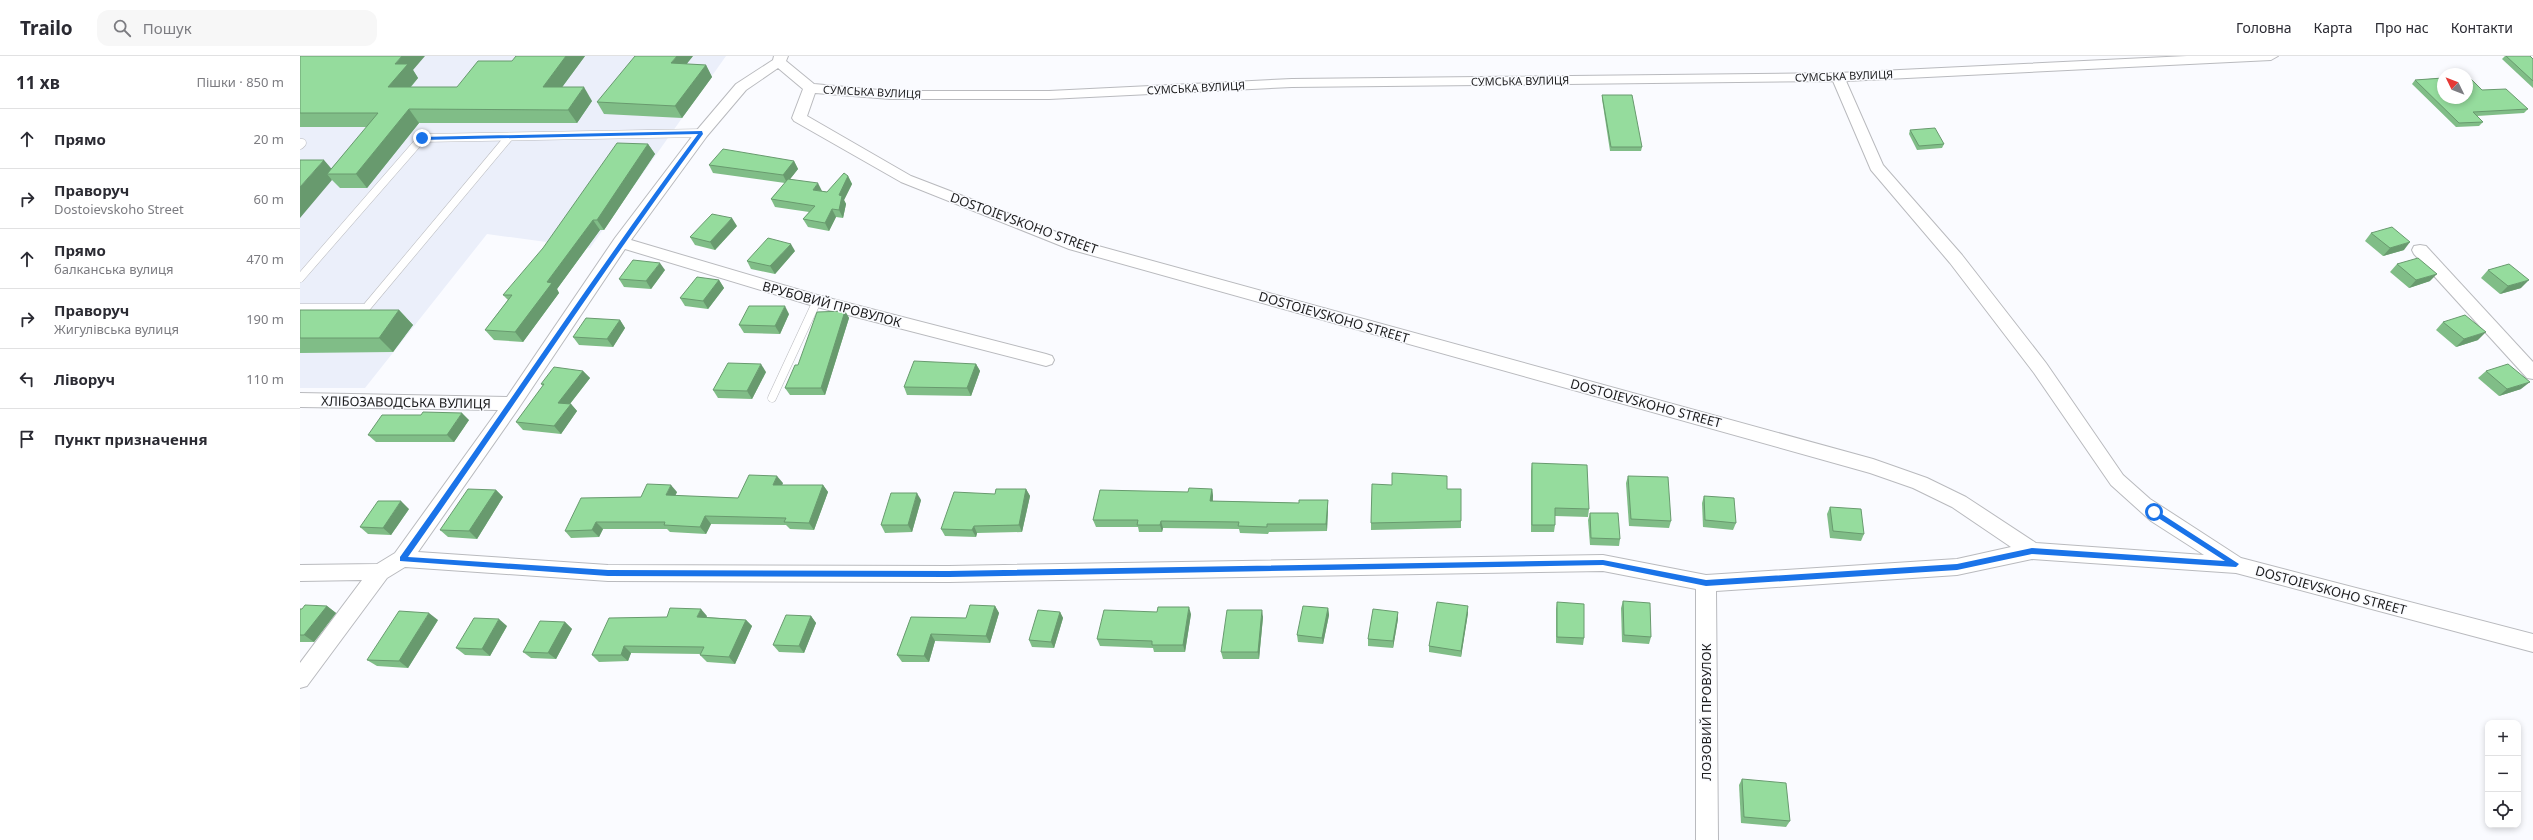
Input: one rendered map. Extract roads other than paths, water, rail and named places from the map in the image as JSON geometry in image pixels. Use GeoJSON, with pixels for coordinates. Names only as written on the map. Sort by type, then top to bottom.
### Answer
{"type":"FeatureCollection","features":[{"type":"Feature","properties":{"kind":"street","name":"СУМСЬКА ВУЛИЦЯ"},"geometry":{"type":"LineString","coordinates":[[780,59],[810,88],[890,95],[1049,95],[1292,84],[1838,77],[2271,56]]}},
{"type":"Feature","properties":{"kind":"street"},"geometry":{"type":"LineString","coordinates":[[300,679],[380,572],[402,559],[512,404],[621,242],[702,133],[741,87],[780,59]]}},
{"type":"Feature","properties":{"kind":"street"},"geometry":{"type":"LineString","coordinates":[[1838,77],[1876,167],[1956,259],[2040,368],[2117,480],[2130,494],[2154,512],[2236,564]]}},
{"type":"Feature","properties":{"kind":"street","name":"DOSTOIEVSKOHO STREET"},"geometry":{"type":"LineString","coordinates":[[810,88],[799,118],[906,179],[1075,245],[1873,466],[1920,482],[1959,502],[2032,551],[2236,564],[2533,643]]}},
{"type":"Feature","properties":{"kind":"street","name":"ВРУБОВИЙ ПРОВУЛОК"},"geometry":{"type":"LineString","coordinates":[[621,242],[817,302],[1046,360]]}},
{"type":"Feature","properties":{"kind":"street"},"geometry":{"type":"LineString","coordinates":[[2420,250],[2533,373]]}},
{"type":"Feature","properties":{"kind":"street","name":"ХЛІБОЗАВОДСЬКА ВУЛИЦЯ"},"geometry":{"type":"LineString","coordinates":[[300,400],[512,404]]}},
{"type":"Feature","properties":{"kind":"street"},"geometry":{"type":"LineString","coordinates":[[402,559],[608,573],[949,574],[1603,562],[1706,583],[1957,567],[2032,551]]}},
{"type":"Feature","properties":{"kind":"street"},"geometry":{"type":"LineString","coordinates":[[300,573],[380,572]]}},
{"type":"Feature","properties":{"kind":"street","name":"ЛОЗОВИЙ ПРОВУЛОК"},"geometry":{"type":"LineString","coordinates":[[1706,583],[1707,840]]}},
{"type":"Feature","properties":{"kind":"lane"},"geometry":{"type":"LineString","coordinates":[[300,278],[422,138],[702,133]]}},
{"type":"Feature","properties":{"kind":"lane"},"geometry":{"type":"LineString","coordinates":[[300,308],[366,308],[509,137]]}},
{"type":"Feature","properties":{"kind":"lane"},"geometry":{"type":"LineString","coordinates":[[772,398],[817,302]]}}]}
